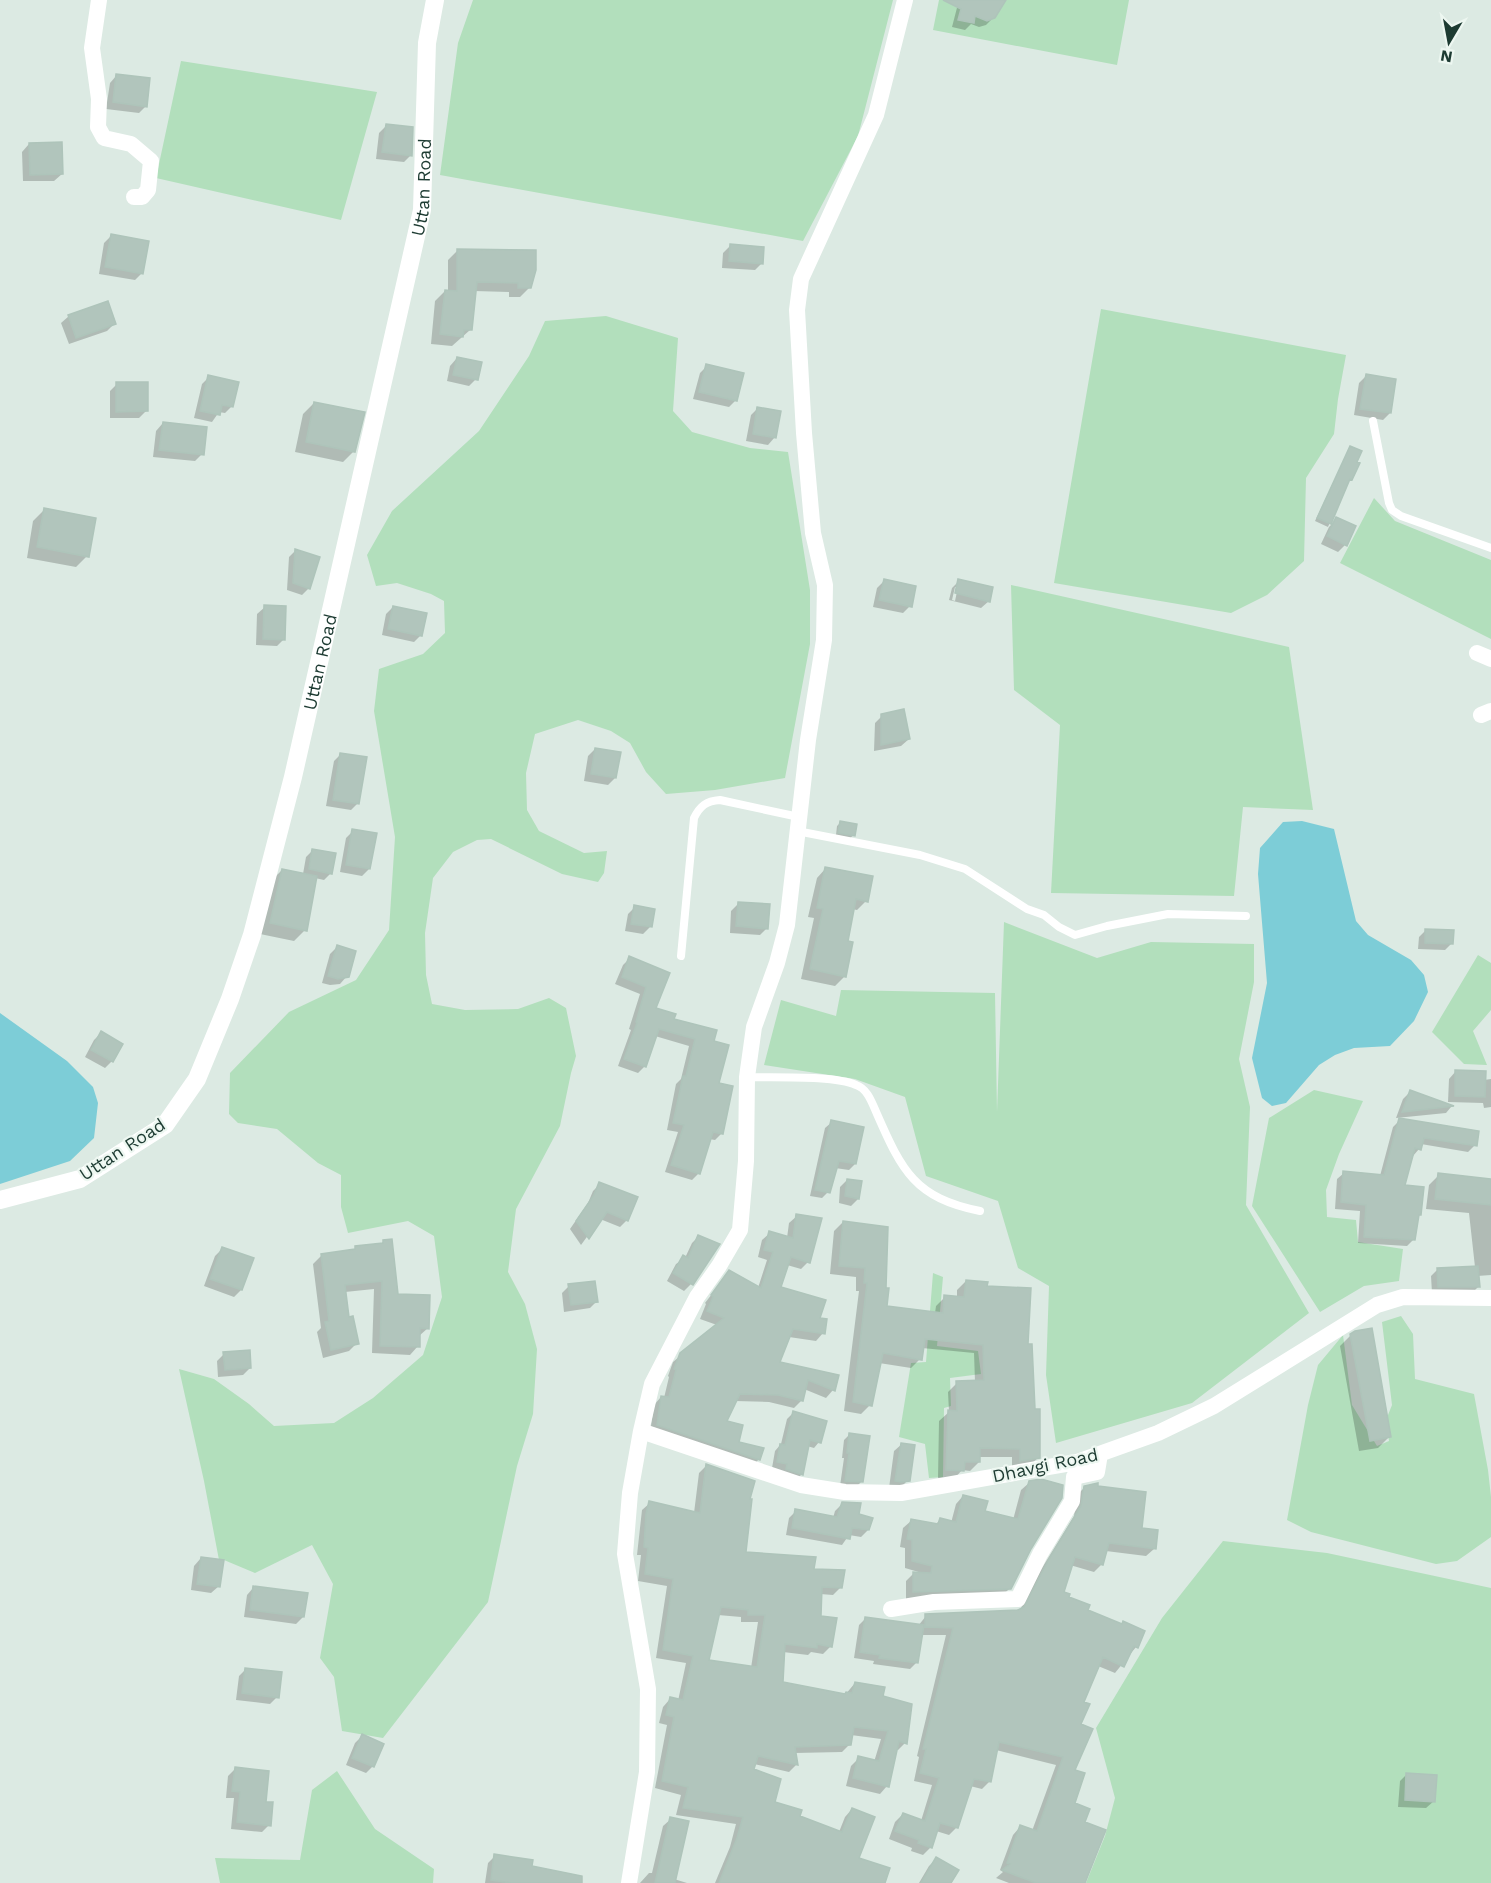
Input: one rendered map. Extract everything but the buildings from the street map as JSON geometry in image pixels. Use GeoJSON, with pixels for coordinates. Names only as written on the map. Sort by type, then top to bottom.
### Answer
{"type":"FeatureCollection","features":[{"type":"Feature","properties":{"kind":"main road","name":"Uttan Road"},"geometry":{"type":"LineString","coordinates":[[0,1200],[81,1179],[165,1125],[197,1079],[230,999],[252,935],[293,777],[422,210],[427,43],[435,0]]}},
{"type":"Feature","properties":{"kind":"street"},"geometry":{"type":"LineString","coordinates":[[99,0],[92,48],[99,99],[98,127],[104,138],[131,144],[151,161],[148,190],[142,197],[134,197]]}},
{"type":"Feature","properties":{"kind":"street"},"geometry":{"type":"LineString","coordinates":[[629,1883],[647,1772],[648,1689],[625,1554],[630,1493],[652,1384],[697,1297],[740,1230],[746,1161],[747,1077],[754,1027],[777,963],[787,925],[808,740],[824,639],[825,585],[813,533],[796,310],[801,279],[876,115],[905,0]]}},
{"type":"Feature","properties":{"kind":"street","name":"Dhavgi Road"},"geometry":{"type":"LineString","coordinates":[[641,1431],[801,1485],[845,1492],[901,1492],[1077,1462],[1158,1433],[1214,1406],[1377,1305],[1403,1297],[1491,1298]]}},
{"type":"Feature","properties":{"kind":"street"},"geometry":{"type":"LineString","coordinates":[[891,1609],[934,1602],[1018,1599],[1040,1554],[1072,1501],[1074,1478],[1097,1472],[1101,1454]]}},
{"type":"Feature","properties":{"kind":"lane"},"geometry":{"type":"LineString","coordinates":[[1373,421],[1386,491],[1392,510],[1401,516],[1491,548]]}},
{"type":"Feature","properties":{"kind":"lane"},"geometry":{"type":"LineString","coordinates":[[681,956],[694,818],[699,808],[710,801],[720,800],[798,824],[920,855],[965,869],[1027,909],[1044,915],[1059,927],[1075,935],[1168,914],[1246,916]]}},
{"type":"Feature","properties":{"kind":"lane"},"geometry":{"type":"LineString","coordinates":[[747,1077],[843,1080],[860,1086],[870,1098],[892,1148],[909,1176],[928,1192],[954,1206],[980,1211]]}},
{"type":"Feature","properties":{"kind":"green space"},"geometry":{"type":"Polygon","coordinates":[[[473,0],[893,0],[858,136],[803,241],[440,175],[458,43],[473,0]]]}},
{"type":"Feature","properties":{"kind":"green space"},"geometry":{"type":"Polygon","coordinates":[[[939,0],[1129,0],[1117,65],[933,30],[939,0]]]}},
{"type":"Feature","properties":{"kind":"green space"},"geometry":{"type":"Polygon","coordinates":[[[181,61],[377,92],[341,220],[156,178],[181,61]]]}},
{"type":"Feature","properties":{"kind":"green space"},"geometry":{"type":"Polygon","coordinates":[[[1101,309],[1346,355],[1334,434],[1306,478],[1304,561],[1267,595],[1231,613],[1054,583],[1101,309]]]}},
{"type":"Feature","properties":{"kind":"green space"},"geometry":{"type":"Polygon","coordinates":[[[606,316],[678,338],[673,411],[692,432],[750,448],[788,452],[810,590],[810,644],[785,778],[715,790],[666,794],[646,772],[630,743],[611,731],[578,720],[535,734],[526,773],[527,810],[539,831],[584,853],[607,851],[604,873],[598,882],[562,874],[491,839],[477,840],[453,852],[433,878],[425,933],[426,975],[432,1004],[465,1010],[518,1009],[549,998],[566,1008],[576,1056],[560,1126],[516,1209],[508,1272],[525,1304],[537,1349],[533,1414],[517,1466],[488,1602],[383,1738],[342,1731],[334,1677],[320,1658],[333,1584],[312,1545],[255,1573],[219,1560],[179,1369],[214,1379],[249,1404],[274,1426],[334,1423],[373,1398],[423,1355],[442,1297],[434,1236],[408,1221],[348,1233],[341,1207],[341,1175],[318,1163],[277,1129],[238,1123],[229,1114],[230,1073],[289,1012],[356,980],[389,930],[395,837],[374,711],[379,669],[423,654],[445,633],[444,601],[431,594],[397,583],[376,586],[367,555],[392,511],[479,431],[529,356],[545,321],[606,316]]]}},
{"type":"Feature","properties":{"kind":"green space"},"geometry":{"type":"Polygon","coordinates":[[[1374,498],[1395,521],[1491,560],[1491,639],[1340,563],[1374,498]]]}},
{"type":"Feature","properties":{"kind":"green space"},"geometry":{"type":"Polygon","coordinates":[[[1011,585],[1289,647],[1313,810],[1243,807],[1234,896],[1051,893],[1060,725],[1014,690],[1011,585]]]}},
{"type":"Feature","properties":{"kind":"green space"},"geometry":{"type":"Polygon","coordinates":[[[1004,922],[1097,958],[1151,942],[1254,944],[1254,982],[1239,1059],[1250,1107],[1246,1205],[1309,1313],[1192,1403],[1056,1443],[1046,1375],[1049,1286],[1018,1268],[998,1201],[926,1176],[905,1097],[855,1079],[764,1065],[781,1000],[836,1016],[841,990],[995,993],[997,1112],[1004,922]]]}},
{"type":"Feature","properties":{"kind":"green space"},"geometry":{"type":"Polygon","coordinates":[[[1478,955],[1491,963],[1491,1010],[1473,1031],[1487,1065],[1464,1064],[1432,1032],[1478,955]]]}},
{"type":"Feature","properties":{"kind":"green space"},"geometry":{"type":"Polygon","coordinates":[[[1314,1090],[1363,1101],[1339,1154],[1326,1190],[1327,1217],[1356,1220],[1358,1242],[1403,1249],[1399,1281],[1364,1286],[1320,1312],[1252,1206],[1269,1118],[1314,1090]]]}},
{"type":"Feature","properties":{"kind":"green space"},"geometry":{"type":"Polygon","coordinates":[[[933,1273],[943,1277],[937,1346],[978,1351],[981,1374],[950,1378],[951,1406],[944,1408],[943,1477],[929,1478],[925,1444],[899,1437],[911,1363],[926,1362],[933,1273]]]}},
{"type":"Feature","properties":{"kind":"green space"},"geometry":{"type":"Polygon","coordinates":[[[1401,1316],[1413,1334],[1415,1379],[1474,1394],[1488,1470],[1491,1537],[1457,1561],[1436,1564],[1311,1532],[1287,1520],[1308,1405],[1318,1365],[1343,1335],[1352,1405],[1377,1446],[1389,1441],[1386,1420],[1392,1405],[1382,1322],[1401,1316]]]}},
{"type":"Feature","properties":{"kind":"green space"},"geometry":{"type":"Polygon","coordinates":[[[1223,1541],[1327,1553],[1491,1588],[1491,1883],[1086,1883],[1105,1836],[1115,1798],[1096,1728],[1162,1618],[1223,1541]]]}},
{"type":"Feature","properties":{"kind":"green space"},"geometry":{"type":"Polygon","coordinates":[[[337,1771],[375,1829],[434,1869],[433,1883],[220,1883],[215,1858],[300,1860],[312,1790],[337,1771]]]}},
{"type":"Feature","properties":{"kind":"water"},"geometry":{"type":"Polygon","coordinates":[[[1302,821],[1334,829],[1356,921],[1368,935],[1411,960],[1424,975],[1428,992],[1414,1021],[1390,1046],[1354,1048],[1335,1055],[1319,1065],[1286,1103],[1272,1106],[1262,1098],[1252,1058],[1267,983],[1258,874],[1260,848],[1283,822],[1302,821]]]}},
{"type":"Feature","properties":{"kind":"water"},"geometry":{"type":"Polygon","coordinates":[[[0,1013],[67,1061],[93,1087],[98,1103],[94,1138],[70,1161],[0,1184],[0,1013]]]}}]}
